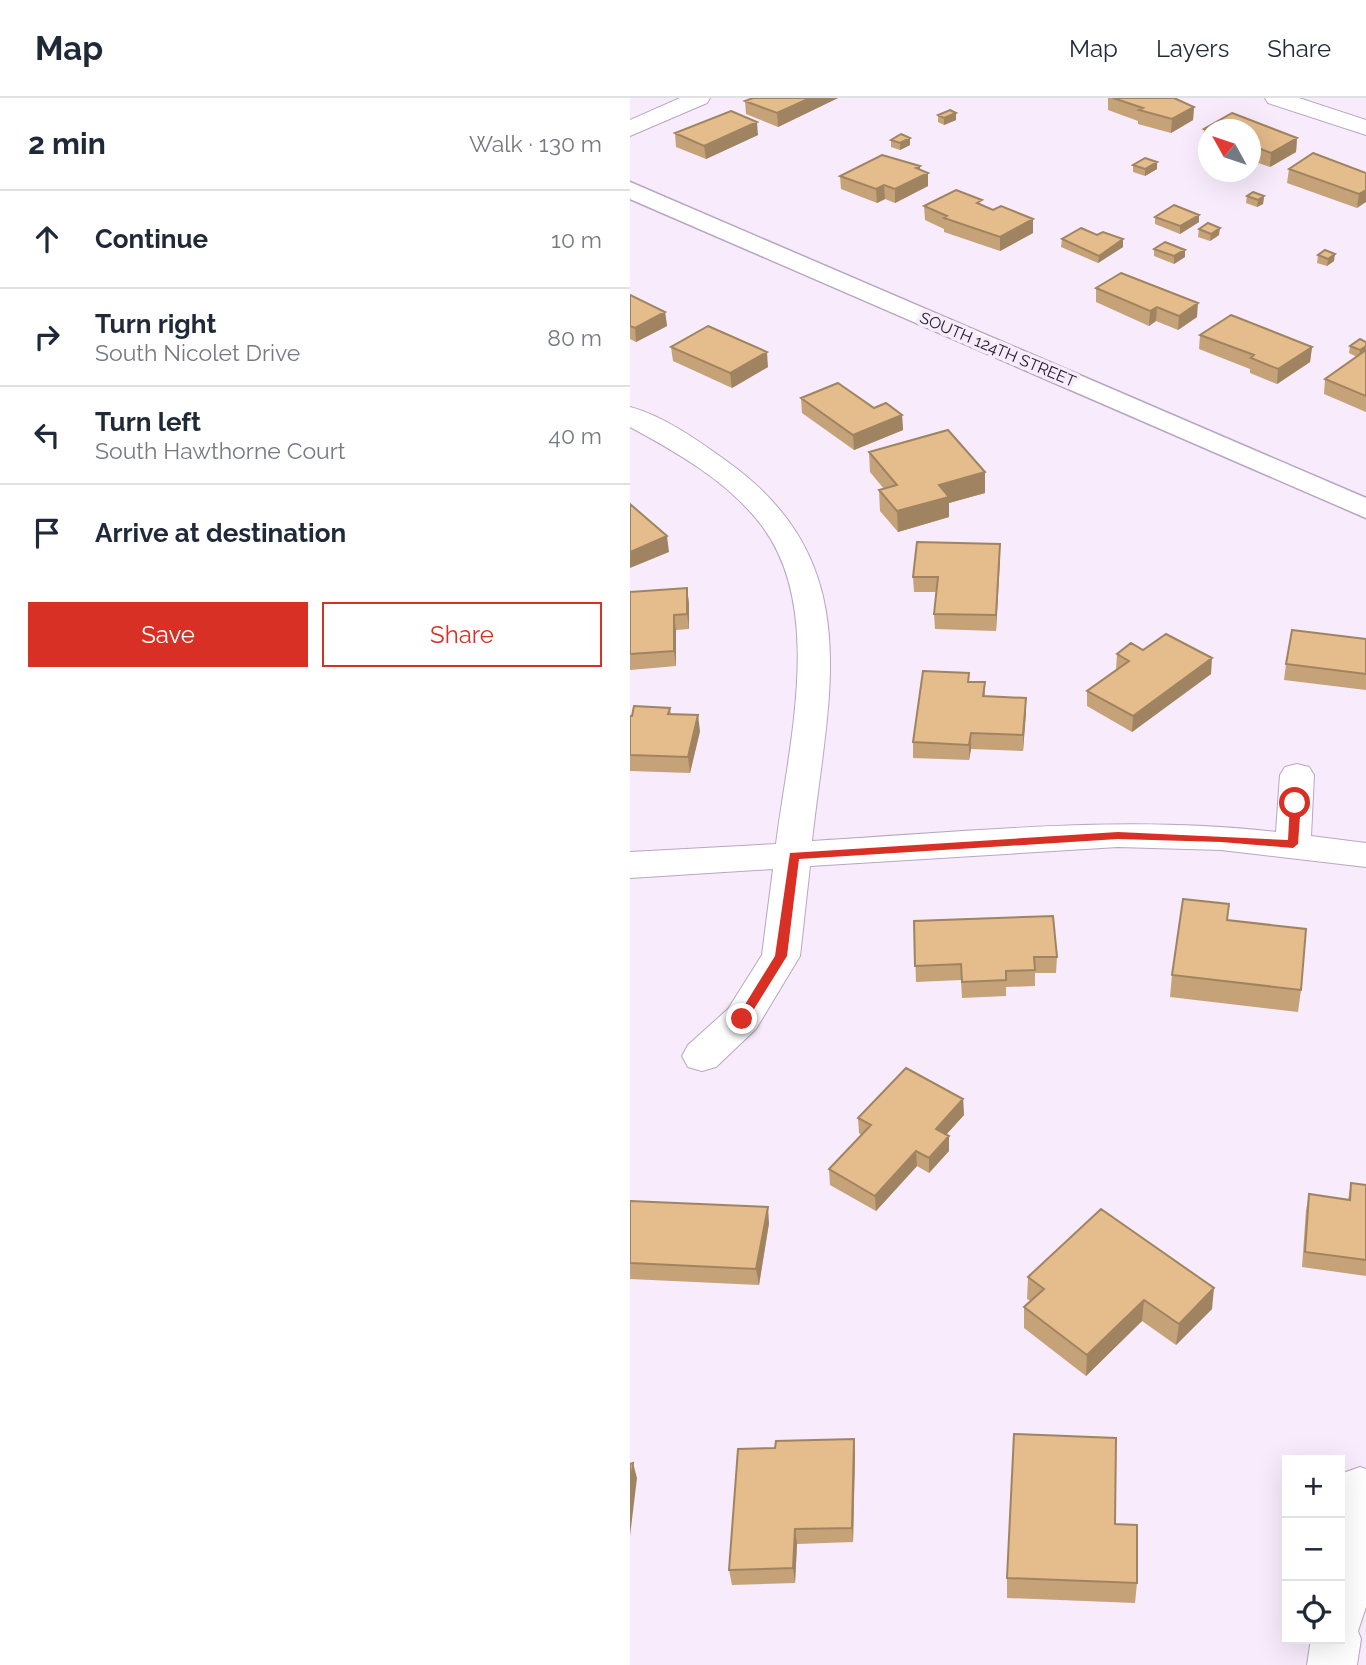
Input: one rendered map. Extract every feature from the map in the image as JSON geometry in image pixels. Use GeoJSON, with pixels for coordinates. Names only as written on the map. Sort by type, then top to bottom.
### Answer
{"type":"FeatureCollection","features":[{"type":"Feature","properties":{"kind":"street"},"geometry":{"type":"LineString","coordinates":[[630,129],[699,98]]}},
{"type":"Feature","properties":{"kind":"street"},"geometry":{"type":"LineString","coordinates":[[1276,98],[1366,128]]}},
{"type":"Feature","properties":{"kind":"street","name":"SOUTH 124TH STREET"},"geometry":{"type":"LineString","coordinates":[[630,190],[1366,509]]}},
{"type":"Feature","properties":{"kind":"street"},"geometry":{"type":"LineString","coordinates":[[630,416],[708,459],[754,500],[783,536],[800,568],[810,606],[816,655],[781,956],[742,1019],[702,1056]]}},
{"type":"Feature","properties":{"kind":"street"},"geometry":{"type":"LineString","coordinates":[[1293,844],[1297,775]]}},
{"type":"Feature","properties":{"kind":"street"},"geometry":{"type":"LineString","coordinates":[[630,865],[1118,835],[1221,838],[1293,844],[1366,855]]}},
{"type":"Feature","properties":{"kind":"street"},"geometry":{"type":"LineString","coordinates":[[1345,1582],[1360,1488]]}},
{"type":"Feature","properties":{"kind":"street"},"geometry":{"type":"LineString","coordinates":[[1332,1665],[1335,1644]]}},
{"type":"Feature","properties":{"kind":"building"},"geometry":{"type":"Polygon","coordinates":[[[753,98],[810,98],[777,113],[745,101],[753,98]]]}},
{"type":"Feature","properties":{"kind":"building"},"geometry":{"type":"Polygon","coordinates":[[[1113,98],[1174,98],[1194,107],[1172,119],[1139,110],[1143,108],[1113,98]]]}},
{"type":"Feature","properties":{"kind":"building"},"geometry":{"type":"Polygon","coordinates":[[[950,110],[956,113],[944,118],[938,115],[950,110]]]}},
{"type":"Feature","properties":{"kind":"building"},"geometry":{"type":"Polygon","coordinates":[[[731,111],[757,122],[704,146],[675,133],[731,111]]]}},
{"type":"Feature","properties":{"kind":"building"},"geometry":{"type":"Polygon","coordinates":[[[1232,113],[1248,119],[1222,119],[1232,113]]]}},
{"type":"Feature","properties":{"kind":"building"},"geometry":{"type":"Polygon","coordinates":[[[1261,124],[1297,138],[1271,153],[1261,149],[1261,124]]]}},
{"type":"Feature","properties":{"kind":"building"},"geometry":{"type":"Polygon","coordinates":[[[901,134],[910,138],[900,143],[891,140],[901,134]]]}},
{"type":"Feature","properties":{"kind":"building"},"geometry":{"type":"Polygon","coordinates":[[[1313,153],[1366,173],[1366,190],[1359,194],[1289,169],[1313,153]]]}},
{"type":"Feature","properties":{"kind":"building"},"geometry":{"type":"Polygon","coordinates":[[[882,155],[920,166],[916,168],[928,173],[895,189],[884,185],[876,189],[840,176],[882,155]]]}},
{"type":"Feature","properties":{"kind":"building"},"geometry":{"type":"Polygon","coordinates":[[[1145,158],[1157,162],[1145,169],[1133,165],[1145,158]]]}},
{"type":"Feature","properties":{"kind":"building"},"geometry":{"type":"Polygon","coordinates":[[[956,190],[982,200],[977,203],[993,210],[1001,206],[1033,219],[1000,237],[944,218],[947,216],[924,206],[956,190]]]}},
{"type":"Feature","properties":{"kind":"building"},"geometry":{"type":"Polygon","coordinates":[[[1253,192],[1264,196],[1258,200],[1247,196],[1253,192]]]}},
{"type":"Feature","properties":{"kind":"building"},"geometry":{"type":"Polygon","coordinates":[[[1174,205],[1199,215],[1180,226],[1155,217],[1174,205]]]}},
{"type":"Feature","properties":{"kind":"building"},"geometry":{"type":"Polygon","coordinates":[[[1208,223],[1220,228],[1211,234],[1199,229],[1208,223]]]}},
{"type":"Feature","properties":{"kind":"building"},"geometry":{"type":"Polygon","coordinates":[[[1081,228],[1097,235],[1103,232],[1123,239],[1099,256],[1062,239],[1081,228]]]}},
{"type":"Feature","properties":{"kind":"building"},"geometry":{"type":"Polygon","coordinates":[[[1165,242],[1185,250],[1174,256],[1154,249],[1165,242]]]}},
{"type":"Feature","properties":{"kind":"building"},"geometry":{"type":"Polygon","coordinates":[[[1325,250],[1335,254],[1328,259],[1318,255],[1325,250]]]}},
{"type":"Feature","properties":{"kind":"building"},"geometry":{"type":"Polygon","coordinates":[[[1121,273],[1198,303],[1179,316],[1157,307],[1150,311],[1096,288],[1121,273]]]}},
{"type":"Feature","properties":{"kind":"building"},"geometry":{"type":"Polygon","coordinates":[[[630,295],[665,312],[635,328],[630,326],[630,295]]]}},
{"type":"Feature","properties":{"kind":"building"},"geometry":{"type":"Polygon","coordinates":[[[1231,315],[1312,347],[1278,369],[1251,358],[1254,355],[1200,335],[1231,315]]]}},
{"type":"Feature","properties":{"kind":"building"},"geometry":{"type":"Polygon","coordinates":[[[708,326],[767,352],[730,373],[671,347],[708,326]]]}},
{"type":"Feature","properties":{"kind":"building"},"geometry":{"type":"Polygon","coordinates":[[[1360,339],[1366,342],[1366,346],[1360,350],[1350,346],[1360,339]]]}},
{"type":"Feature","properties":{"kind":"building"},"geometry":{"type":"Polygon","coordinates":[[[1366,350],[1366,396],[1325,379],[1366,350]]]}},
{"type":"Feature","properties":{"kind":"building"},"geometry":{"type":"Polygon","coordinates":[[[838,383],[874,408],[886,403],[902,415],[853,435],[801,398],[838,383]]]}},
{"type":"Feature","properties":{"kind":"building"},"geometry":{"type":"Polygon","coordinates":[[[948,430],[985,472],[939,485],[949,497],[897,511],[879,490],[897,485],[869,452],[948,430]]]}},
{"type":"Feature","properties":{"kind":"building"},"geometry":{"type":"Polygon","coordinates":[[[630,504],[667,536],[630,552],[630,504]]]}},
{"type":"Feature","properties":{"kind":"building"},"geometry":{"type":"Polygon","coordinates":[[[917,542],[1000,544],[996,615],[934,614],[938,577],[913,577],[917,542]]]}},
{"type":"Feature","properties":{"kind":"building"},"geometry":{"type":"Polygon","coordinates":[[[687,588],[687,614],[674,615],[674,651],[630,654],[630,592],[687,588]]]}},
{"type":"Feature","properties":{"kind":"building"},"geometry":{"type":"Polygon","coordinates":[[[1292,630],[1366,639],[1366,674],[1286,664],[1292,630]]]}},
{"type":"Feature","properties":{"kind":"building"},"geometry":{"type":"Polygon","coordinates":[[[1166,634],[1212,658],[1133,716],[1087,691],[1129,661],[1117,654],[1131,643],[1143,650],[1166,634]]]}},
{"type":"Feature","properties":{"kind":"building"},"geometry":{"type":"Polygon","coordinates":[[[923,671],[969,673],[968,682],[985,682],[983,696],[1026,698],[1023,735],[971,733],[969,745],[913,742],[923,671]]]}},
{"type":"Feature","properties":{"kind":"building"},"geometry":{"type":"Polygon","coordinates":[[[634,706],[670,708],[668,714],[698,715],[688,757],[630,755],[630,716],[634,706]]]}},
{"type":"Feature","properties":{"kind":"building"},"geometry":{"type":"Polygon","coordinates":[[[1183,899],[1229,904],[1227,920],[1306,929],[1301,990],[1172,975],[1183,899]]]}},
{"type":"Feature","properties":{"kind":"building"},"geometry":{"type":"Polygon","coordinates":[[[1053,916],[1057,957],[1034,957],[1035,970],[1006,971],[1006,980],[962,982],[961,964],[915,966],[914,921],[1053,916]]]}},
{"type":"Feature","properties":{"kind":"building"},"geometry":{"type":"Polygon","coordinates":[[[906,1068],[963,1099],[936,1129],[949,1136],[929,1158],[916,1151],[875,1196],[829,1169],[871,1125],[858,1118],[906,1068]]]}},
{"type":"Feature","properties":{"kind":"building"},"geometry":{"type":"Polygon","coordinates":[[[1351,1183],[1366,1185],[1366,1260],[1305,1252],[1309,1194],[1350,1200],[1351,1183]]]}},
{"type":"Feature","properties":{"kind":"building"},"geometry":{"type":"Polygon","coordinates":[[[630,1201],[768,1207],[756,1269],[630,1263],[630,1201]]]}},
{"type":"Feature","properties":{"kind":"building"},"geometry":{"type":"Polygon","coordinates":[[[1101,1209],[1214,1288],[1179,1324],[1144,1300],[1087,1355],[1024,1307],[1044,1289],[1028,1277],[1101,1209]]]}},
{"type":"Feature","properties":{"kind":"building"},"geometry":{"type":"Polygon","coordinates":[[[1014,1434],[1116,1438],[1115,1524],[1137,1525],[1137,1583],[1007,1578],[1014,1434]]]}},
{"type":"Feature","properties":{"kind":"building"},"geometry":{"type":"Polygon","coordinates":[[[854,1439],[852,1528],[795,1529],[793,1568],[729,1570],[738,1449],[775,1448],[776,1441],[854,1439]]]}},
{"type":"Feature","properties":{"kind":"building"},"geometry":{"type":"Polygon","coordinates":[[[633,1463],[630,1491],[630,1464],[633,1463]]]}},
{"type":"Feature","properties":{"kind":"route"},"geometry":{"type":"LineString","coordinates":[[742,1019],[781,956],[794,855],[1118,835],[1221,838],[1293,844],[1295,803]]}}]}
